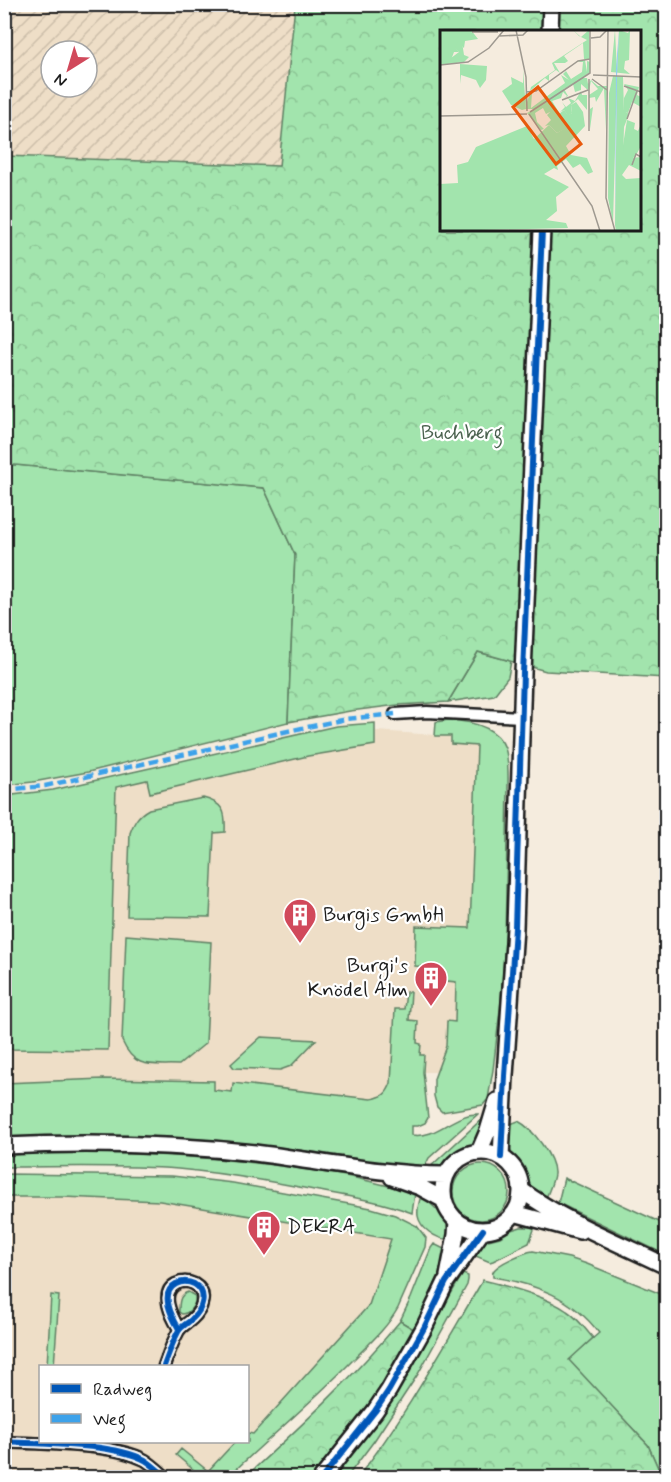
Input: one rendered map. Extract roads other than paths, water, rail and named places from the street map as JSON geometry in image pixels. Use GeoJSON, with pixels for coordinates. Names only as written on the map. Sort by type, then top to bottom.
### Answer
{"type":"FeatureCollection","features":[{"type":"Feature","properties":{"kind":"street"},"geometry":{"type":"LineString","coordinates":[[549,30],[550,4]]}},
{"type":"Feature","properties":{"kind":"street"},"geometry":{"type":"LineString","coordinates":[[501,1157],[515,928],[542,231]]}},
{"type":"Feature","properties":{"kind":"street"},"geometry":{"type":"LineString","coordinates":[[395,714],[427,712],[522,717]]}},
{"type":"Feature","properties":{"kind":"street"},"geometry":{"type":"LineString","coordinates":[[479,1152],[505,1076]]}},
{"type":"Feature","properties":{"kind":"street"},"geometry":{"type":"LineString","coordinates":[[4,1146],[83,1143],[150,1145],[256,1154],[376,1170],[446,1174]]}},
{"type":"Feature","properties":{"kind":"street"},"geometry":{"type":"LineString","coordinates":[[489,1152],[501,1157],[511,1164],[520,1181],[520,1201],[514,1214],[501,1225],[483,1230],[457,1221],[449,1212],[444,1200],[443,1187],[449,1168],[469,1154],[489,1152]]}},
{"type":"Feature","properties":{"kind":"street"},"geometry":{"type":"LineString","coordinates":[[376,1170],[420,1187],[444,1200]]}},
{"type":"Feature","properties":{"kind":"street"},"geometry":{"type":"LineString","coordinates":[[521,1190],[600,1235],[666,1266]]}},
{"type":"Feature","properties":{"kind":"street"},"geometry":{"type":"LineString","coordinates":[[514,1214],[600,1235]]}},
{"type":"Feature","properties":{"kind":"street"},"geometry":{"type":"LineString","coordinates":[[446,1282],[457,1221]]}},
{"type":"Feature","properties":{"kind":"street"},"geometry":{"type":"LineString","coordinates":[[322,1478],[389,1390],[424,1328],[446,1282],[483,1230]]}},
{"type":"Feature","properties":{"kind":"street"},"geometry":{"type":"LineString","coordinates":[[164,1365],[179,1329]]}},
{"type":"Feature","properties":{"kind":"street"},"geometry":{"type":"LineString","coordinates":[[4,1442],[93,1448],[129,1454],[145,1460],[167,1478]]}},
{"type":"Feature","properties":{"kind":"street"},"geometry":{"type":"LineString","coordinates":[[129,1454],[134,1443]]}},
{"type":"Feature","properties":{"kind":"place","name":"Burgis GmbH"},"geometry":{"type":"Point","coordinates":[300,944]}},
{"type":"Feature","properties":{"kind":"place","name":"Burgi's Knödel Alm"},"geometry":{"type":"Point","coordinates":[431,1007]}},
{"type":"Feature","properties":{"kind":"place","name":"DEKRA"},"geometry":{"type":"Point","coordinates":[264,1256]}},
{"type":"Feature","properties":{"kind":"park label","name":"Buchberg"},"geometry":{"type":"Point","coordinates":[462,433]}}]}
